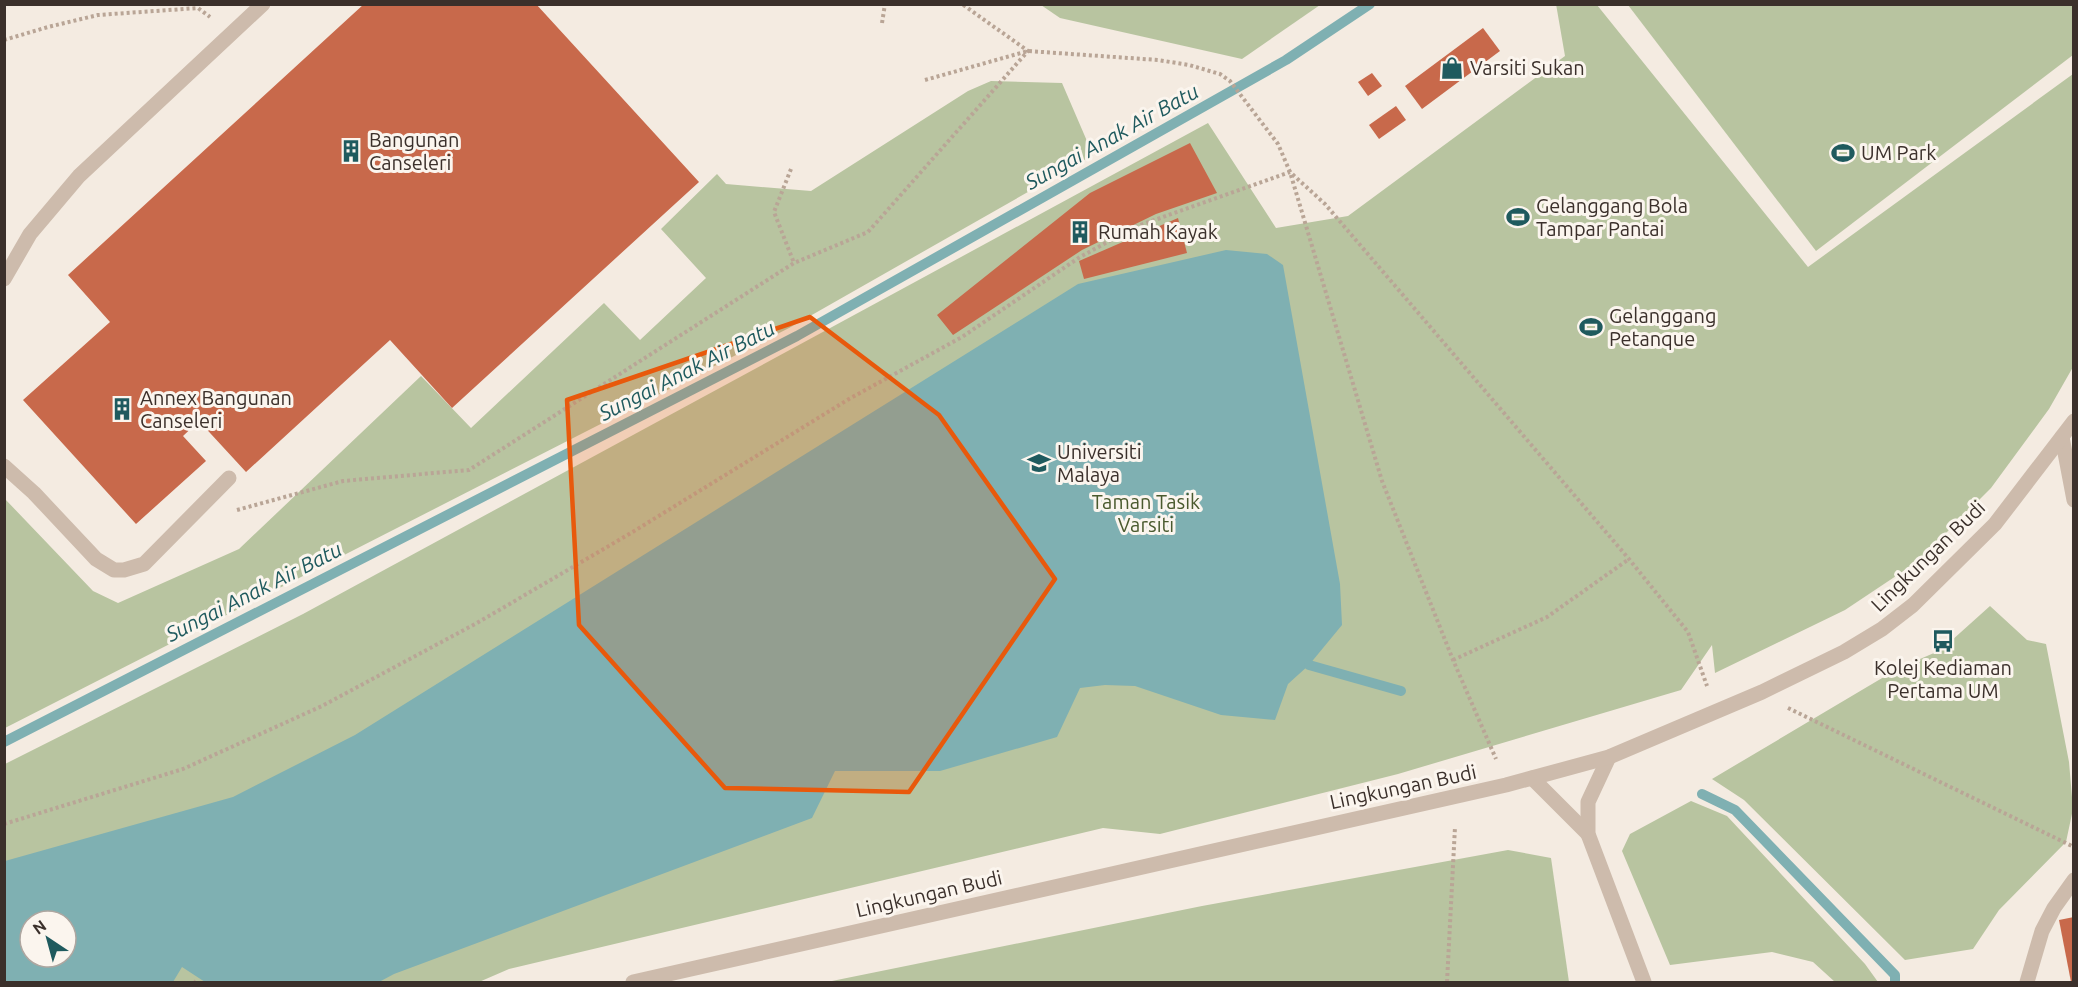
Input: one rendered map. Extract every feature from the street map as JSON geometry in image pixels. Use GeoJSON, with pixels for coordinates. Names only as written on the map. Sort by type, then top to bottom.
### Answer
{"type":"FeatureCollection","features":[{"type":"Feature","properties":{"kind":"street"},"geometry":{"type":"LineString","coordinates":[[4,279],[30,234],[79,176],[263,4]]}},
{"type":"Feature","properties":{"kind":"street","name":"Lingkungan Budi"},"geometry":{"type":"LineString","coordinates":[[633,982],[1506,786],[1609,757],[1762,692],[1844,652],[1882,629],[1913,605],[1995,524],[2073,421]]}},
{"type":"Feature","properties":{"kind":"street"},"geometry":{"type":"LineString","coordinates":[[2062,437],[2073,500]]}},
{"type":"Feature","properties":{"kind":"street"},"geometry":{"type":"LineString","coordinates":[[4,466],[96,559],[114,570],[134,568],[144,564],[229,478]]}},
{"type":"Feature","properties":{"kind":"street"},"geometry":{"type":"LineString","coordinates":[[1609,757],[1588,802],[1588,834],[1644,982]]}},
{"type":"Feature","properties":{"kind":"street"},"geometry":{"type":"LineString","coordinates":[[1532,778],[1588,834]]}},
{"type":"Feature","properties":{"kind":"street"},"geometry":{"type":"LineString","coordinates":[[2027,982],[2042,931],[2073,880]]}},
{"type":"Feature","properties":{"kind":"path"},"geometry":{"type":"LineString","coordinates":[[882,23],[885,4]]}},
{"type":"Feature","properties":{"kind":"path"},"geometry":{"type":"LineString","coordinates":[[962,4],[1028,51]]}},
{"type":"Feature","properties":{"kind":"path"},"geometry":{"type":"LineString","coordinates":[[4,40],[98,15],[198,8],[233,33]]}},
{"type":"Feature","properties":{"kind":"path"},"geometry":{"type":"LineString","coordinates":[[228,513],[343,481],[469,470],[794,263],[868,231],[1028,51]]}},
{"type":"Feature","properties":{"kind":"path"},"geometry":{"type":"LineString","coordinates":[[925,80],[1028,51],[1158,60],[1189,65],[1220,74],[1230,81],[1278,144],[1290,172],[1382,482],[1506,786]]}},
{"type":"Feature","properties":{"kind":"path"},"geometry":{"type":"LineString","coordinates":[[791,170],[774,212],[794,263]]}},
{"type":"Feature","properties":{"kind":"path"},"geometry":{"type":"LineString","coordinates":[[1290,172],[1325,204],[1629,559],[1688,632],[1716,711]]}},
{"type":"Feature","properties":{"kind":"path"},"geometry":{"type":"LineString","coordinates":[[4,824],[183,769],[322,706],[477,624],[631,533],[849,399],[962,338],[1080,256],[1135,227],[1290,172]]}},
{"type":"Feature","properties":{"kind":"path"},"geometry":{"type":"LineString","coordinates":[[1453,660],[1547,617],[1629,559]]}},
{"type":"Feature","properties":{"kind":"path"},"geometry":{"type":"LineString","coordinates":[[1762,692],[1784,706],[2073,847]]}},
{"type":"Feature","properties":{"kind":"path"},"geometry":{"type":"LineString","coordinates":[[1447,982],[1455,827]]}},
{"type":"Feature","properties":{"kind":"highlighted area"},"geometry":{"type":"Polygon","coordinates":[[[810,317],[939,415],[1055,579],[909,792],[725,788],[579,625],[567,400],[810,317]]]}},
{"type":"Feature","properties":{"kind":"green space","name":"Taman Tasik Varsiti"},"geometry":{"type":"Polygon","coordinates":[[[1556,4],[1597,5],[1808,267],[2073,74],[2073,367],[2049,409],[1991,488],[1917,562],[1845,610],[1715,673],[1712,645],[1681,690],[1398,774],[1160,834],[1103,828],[509,969],[479,982],[5,982],[5,764],[303,614],[1208,123],[1276,228],[1348,216],[1565,56],[1556,4]]]}},
{"type":"Feature","properties":{"kind":"green space"},"geometry":{"type":"Polygon","coordinates":[[[1041,5],[1320,5],[1242,59],[1060,18],[1041,5]]]}},
{"type":"Feature","properties":{"kind":"green space","name":"UM Park"},"geometry":{"type":"Polygon","coordinates":[[[1628,5],[2073,5],[2073,55],[1816,251],[1628,5]]]}},
{"type":"Feature","properties":{"kind":"green space"},"geometry":{"type":"Polygon","coordinates":[[[991,81],[1062,83],[1093,155],[789,328],[5,728],[5,499],[93,591],[118,603],[239,549],[421,376],[471,428],[604,303],[640,340],[706,278],[661,229],[717,174],[726,184],[811,191],[968,91],[991,81]]]}},
{"type":"Feature","properties":{"kind":"green space"},"geometry":{"type":"Polygon","coordinates":[[[1990,606],[2027,640],[2046,644],[2069,762],[2073,809],[2066,842],[1999,910],[1973,949],[1905,960],[1744,800],[1712,779],[1899,668],[1941,650],[1990,606]]]}},
{"type":"Feature","properties":{"kind":"green space"},"geometry":{"type":"Polygon","coordinates":[[[1691,801],[1727,816],[1865,964],[1878,982],[1835,982],[1813,962],[1772,952],[1670,965],[1622,851],[1630,834],[1691,801]]]}},
{"type":"Feature","properties":{"kind":"green space"},"geometry":{"type":"Polygon","coordinates":[[[1508,850],[1551,858],[1569,982],[827,982],[1202,906],[1508,850]]]}},
{"type":"Feature","properties":{"kind":"water"},"geometry":{"type":"Polygon","coordinates":[[[1226,250],[1267,254],[1283,265],[1340,584],[1342,625],[1309,665],[1288,684],[1275,720],[1221,715],[1135,686],[1105,685],[1080,688],[1057,737],[940,771],[835,771],[812,818],[394,974],[379,982],[205,982],[182,967],[173,982],[5,982],[5,861],[233,797],[355,735],[1078,284],[1226,250]]]}},
{"type":"Feature","properties":{"kind":"building"},"geometry":{"type":"Polygon","coordinates":[[[364,4],[536,4],[699,182],[452,408],[390,340],[246,472],[199,421],[183,436],[206,461],[136,524],[23,400],[110,322],[68,275],[364,4]]]}},
{"type":"Feature","properties":{"kind":"building","name":"Varsiti Sukan"},"geometry":{"type":"Polygon","coordinates":[[[1483,28],[1500,51],[1422,109],[1405,86],[1483,28]]]}},
{"type":"Feature","properties":{"kind":"building"},"geometry":{"type":"Polygon","coordinates":[[[1372,73],[1382,86],[1368,96],[1358,82],[1372,73]]]}},
{"type":"Feature","properties":{"kind":"building"},"geometry":{"type":"Polygon","coordinates":[[[1396,106],[1406,120],[1379,139],[1369,125],[1396,106]]]}},
{"type":"Feature","properties":{"kind":"building","name":"Rumah Kayak"},"geometry":{"type":"Polygon","coordinates":[[[1190,143],[1217,193],[1156,214],[1082,250],[953,335],[937,315],[1090,193],[1190,143]]]}},
{"type":"Feature","properties":{"kind":"building"},"geometry":{"type":"Polygon","coordinates":[[[1178,218],[1187,253],[1084,279],[1079,261],[1178,218]]]}},
{"type":"Feature","properties":{"kind":"building"},"geometry":{"type":"Polygon","coordinates":[[[2074,917],[2074,982],[2071,982],[2059,920],[2074,917]]]}},
{"type":"Feature","properties":{"kind":"waterway","name":"Sungai Anak Air Batu"},"geometry":{"type":"LineString","coordinates":[[4,742],[797,336],[1286,60],[1370,4]]}},
{"type":"Feature","properties":{"kind":"waterway"},"geometry":{"type":"LineString","coordinates":[[1309,665],[1401,691]]}},
{"type":"Feature","properties":{"kind":"waterway"},"geometry":{"type":"LineString","coordinates":[[1702,794],[1735,810],[1895,975],[1895,982]]}},
{"type":"Feature","properties":{"kind":"place","name":"Varsiti Sukan"},"geometry":{"type":"Point","coordinates":[1452,68]}},
{"type":"Feature","properties":{"kind":"place","name":"Bangunan Canseleri"},"geometry":{"type":"Point","coordinates":[351,151]}},
{"type":"Feature","properties":{"kind":"place","name":"UM Park"},"geometry":{"type":"Point","coordinates":[1843,153]}},
{"type":"Feature","properties":{"kind":"place","name":"Gelanggang Bola Tampar Pantai"},"geometry":{"type":"Point","coordinates":[1518,217]}},
{"type":"Feature","properties":{"kind":"place","name":"Rumah Kayak"},"geometry":{"type":"Point","coordinates":[1080,232]}},
{"type":"Feature","properties":{"kind":"place","name":"Gelanggang Petanque"},"geometry":{"type":"Point","coordinates":[1591,327]}},
{"type":"Feature","properties":{"kind":"place","name":"Annex Bangunan Canseleri"},"geometry":{"type":"Point","coordinates":[122,409]}},
{"type":"Feature","properties":{"kind":"place","name":"Universiti Malaya"},"geometry":{"type":"Point","coordinates":[1039,463]}},
{"type":"Feature","properties":{"kind":"place","name":"Kolej Kediaman Pertama UM"},"geometry":{"type":"Point","coordinates":[1943,641]}}]}
